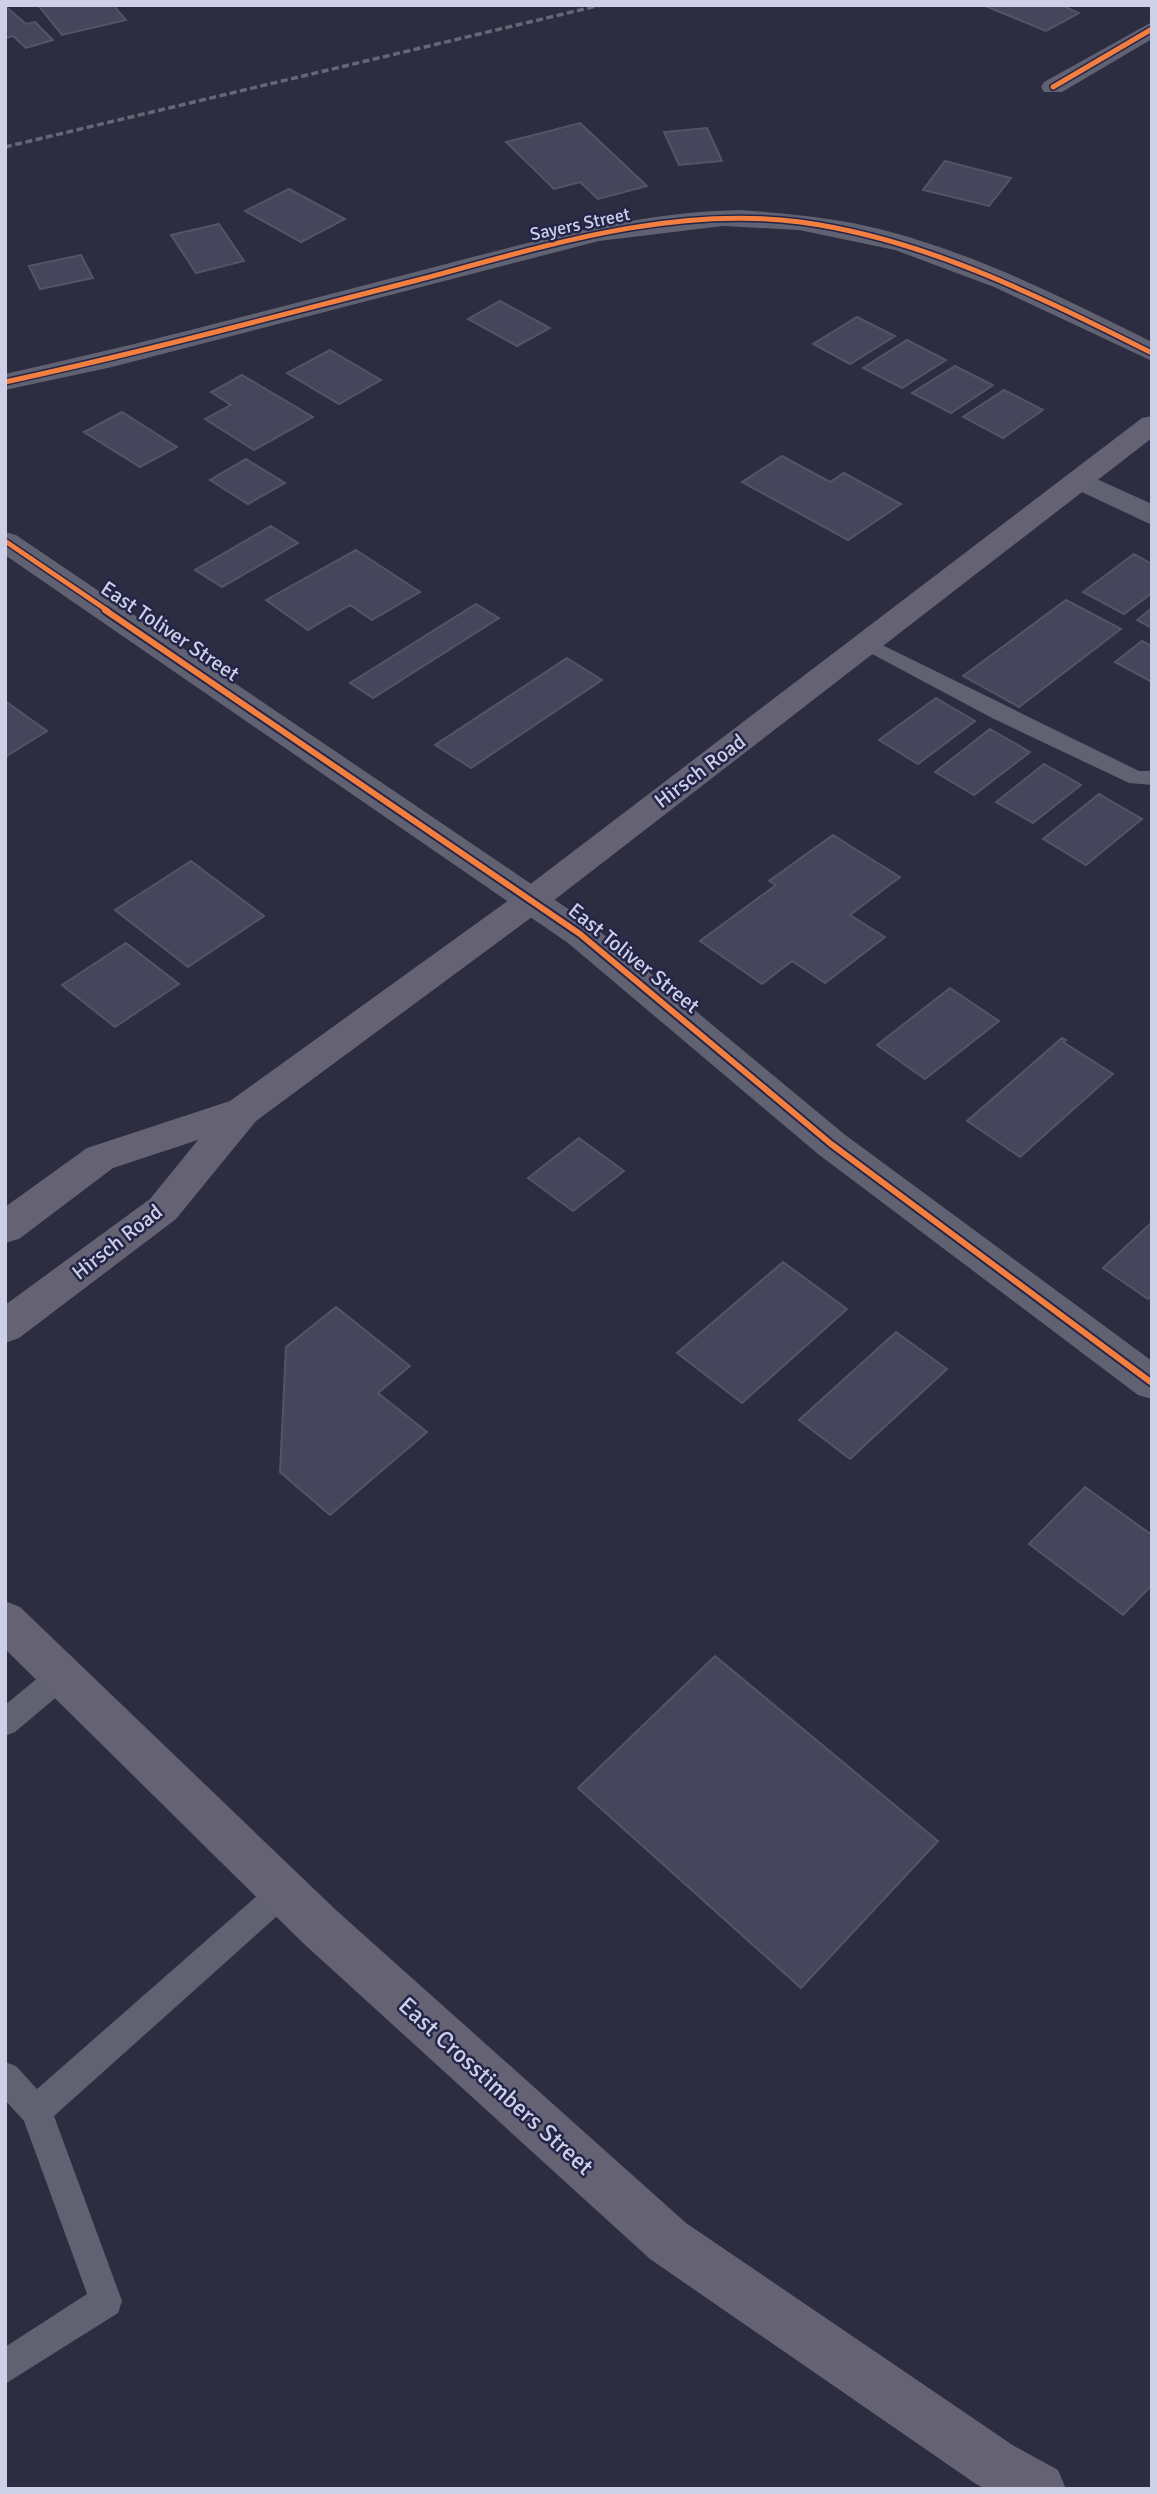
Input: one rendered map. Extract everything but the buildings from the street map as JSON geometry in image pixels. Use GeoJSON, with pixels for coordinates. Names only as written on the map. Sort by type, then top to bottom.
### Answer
{"type":"FeatureCollection","features":[{"type":"Feature","properties":{"kind":"main road","name":"Hirsch Road"},"geometry":{"type":"LineString","coordinates":[[5,1327],[163,1209],[243,1111],[532,900],[1152,424]]}},
{"type":"Feature","properties":{"kind":"main road","name":"Hirsch Road"},"geometry":{"type":"LineString","coordinates":[[5,1228],[100,1158],[243,1111]]}},
{"type":"Feature","properties":{"kind":"main road","name":"East Crosstimbers Street"},"geometry":{"type":"LineString","coordinates":[[5,1620],[284,1892],[668,2241],[995,2465],[1040,2489]]}},
{"type":"Feature","properties":{"kind":"street"},"geometry":{"type":"LineString","coordinates":[[1053,86],[1152,29]]}},
{"type":"Feature","properties":{"kind":"street","name":"Sayers Street"},"geometry":{"type":"LineString","coordinates":[[5,382],[102,361],[598,233],[674,222],[740,218],[808,223],[878,236],[940,253],[997,276],[1152,353]]}},
{"type":"Feature","properties":{"kind":"street"},"geometry":{"type":"LineString","coordinates":[[1079,480],[1152,516]]}},
{"type":"Feature","properties":{"kind":"street","name":"East Toliver Street"},"geometry":{"type":"LineString","coordinates":[[5,541],[580,934],[831,1144],[1152,1383]]}},
{"type":"Feature","properties":{"kind":"lane"},"geometry":{"type":"LineString","coordinates":[[866,643],[1136,778],[1152,778]]}},
{"type":"Feature","properties":{"kind":"lane"},"geometry":{"type":"LineString","coordinates":[[5,1723],[62,1675]]}},
{"type":"Feature","properties":{"kind":"lane"},"geometry":{"type":"LineString","coordinates":[[36,2111],[284,1892]]}},
{"type":"Feature","properties":{"kind":"lane"},"geometry":{"type":"LineString","coordinates":[[5,2077],[36,2111],[106,2301],[5,2367]]}},
{"type":"Feature","properties":{"kind":"railway"},"geometry":{"type":"LineString","coordinates":[[5,147],[601,5]]}},
{"type":"Feature","properties":{"kind":"cycle path"},"geometry":{"type":"LineString","coordinates":[[1053,87],[1152,29]]}},
{"type":"Feature","properties":{"kind":"cycle path"},"geometry":{"type":"LineString","coordinates":[[5,382],[102,361],[598,233],[723,218],[799,222],[853,231],[905,244],[1003,281],[1152,353]]}},
{"type":"Feature","properties":{"kind":"cycle path"},"geometry":{"type":"LineString","coordinates":[[5,541],[580,934],[831,1144],[1152,1383]]}}]}
